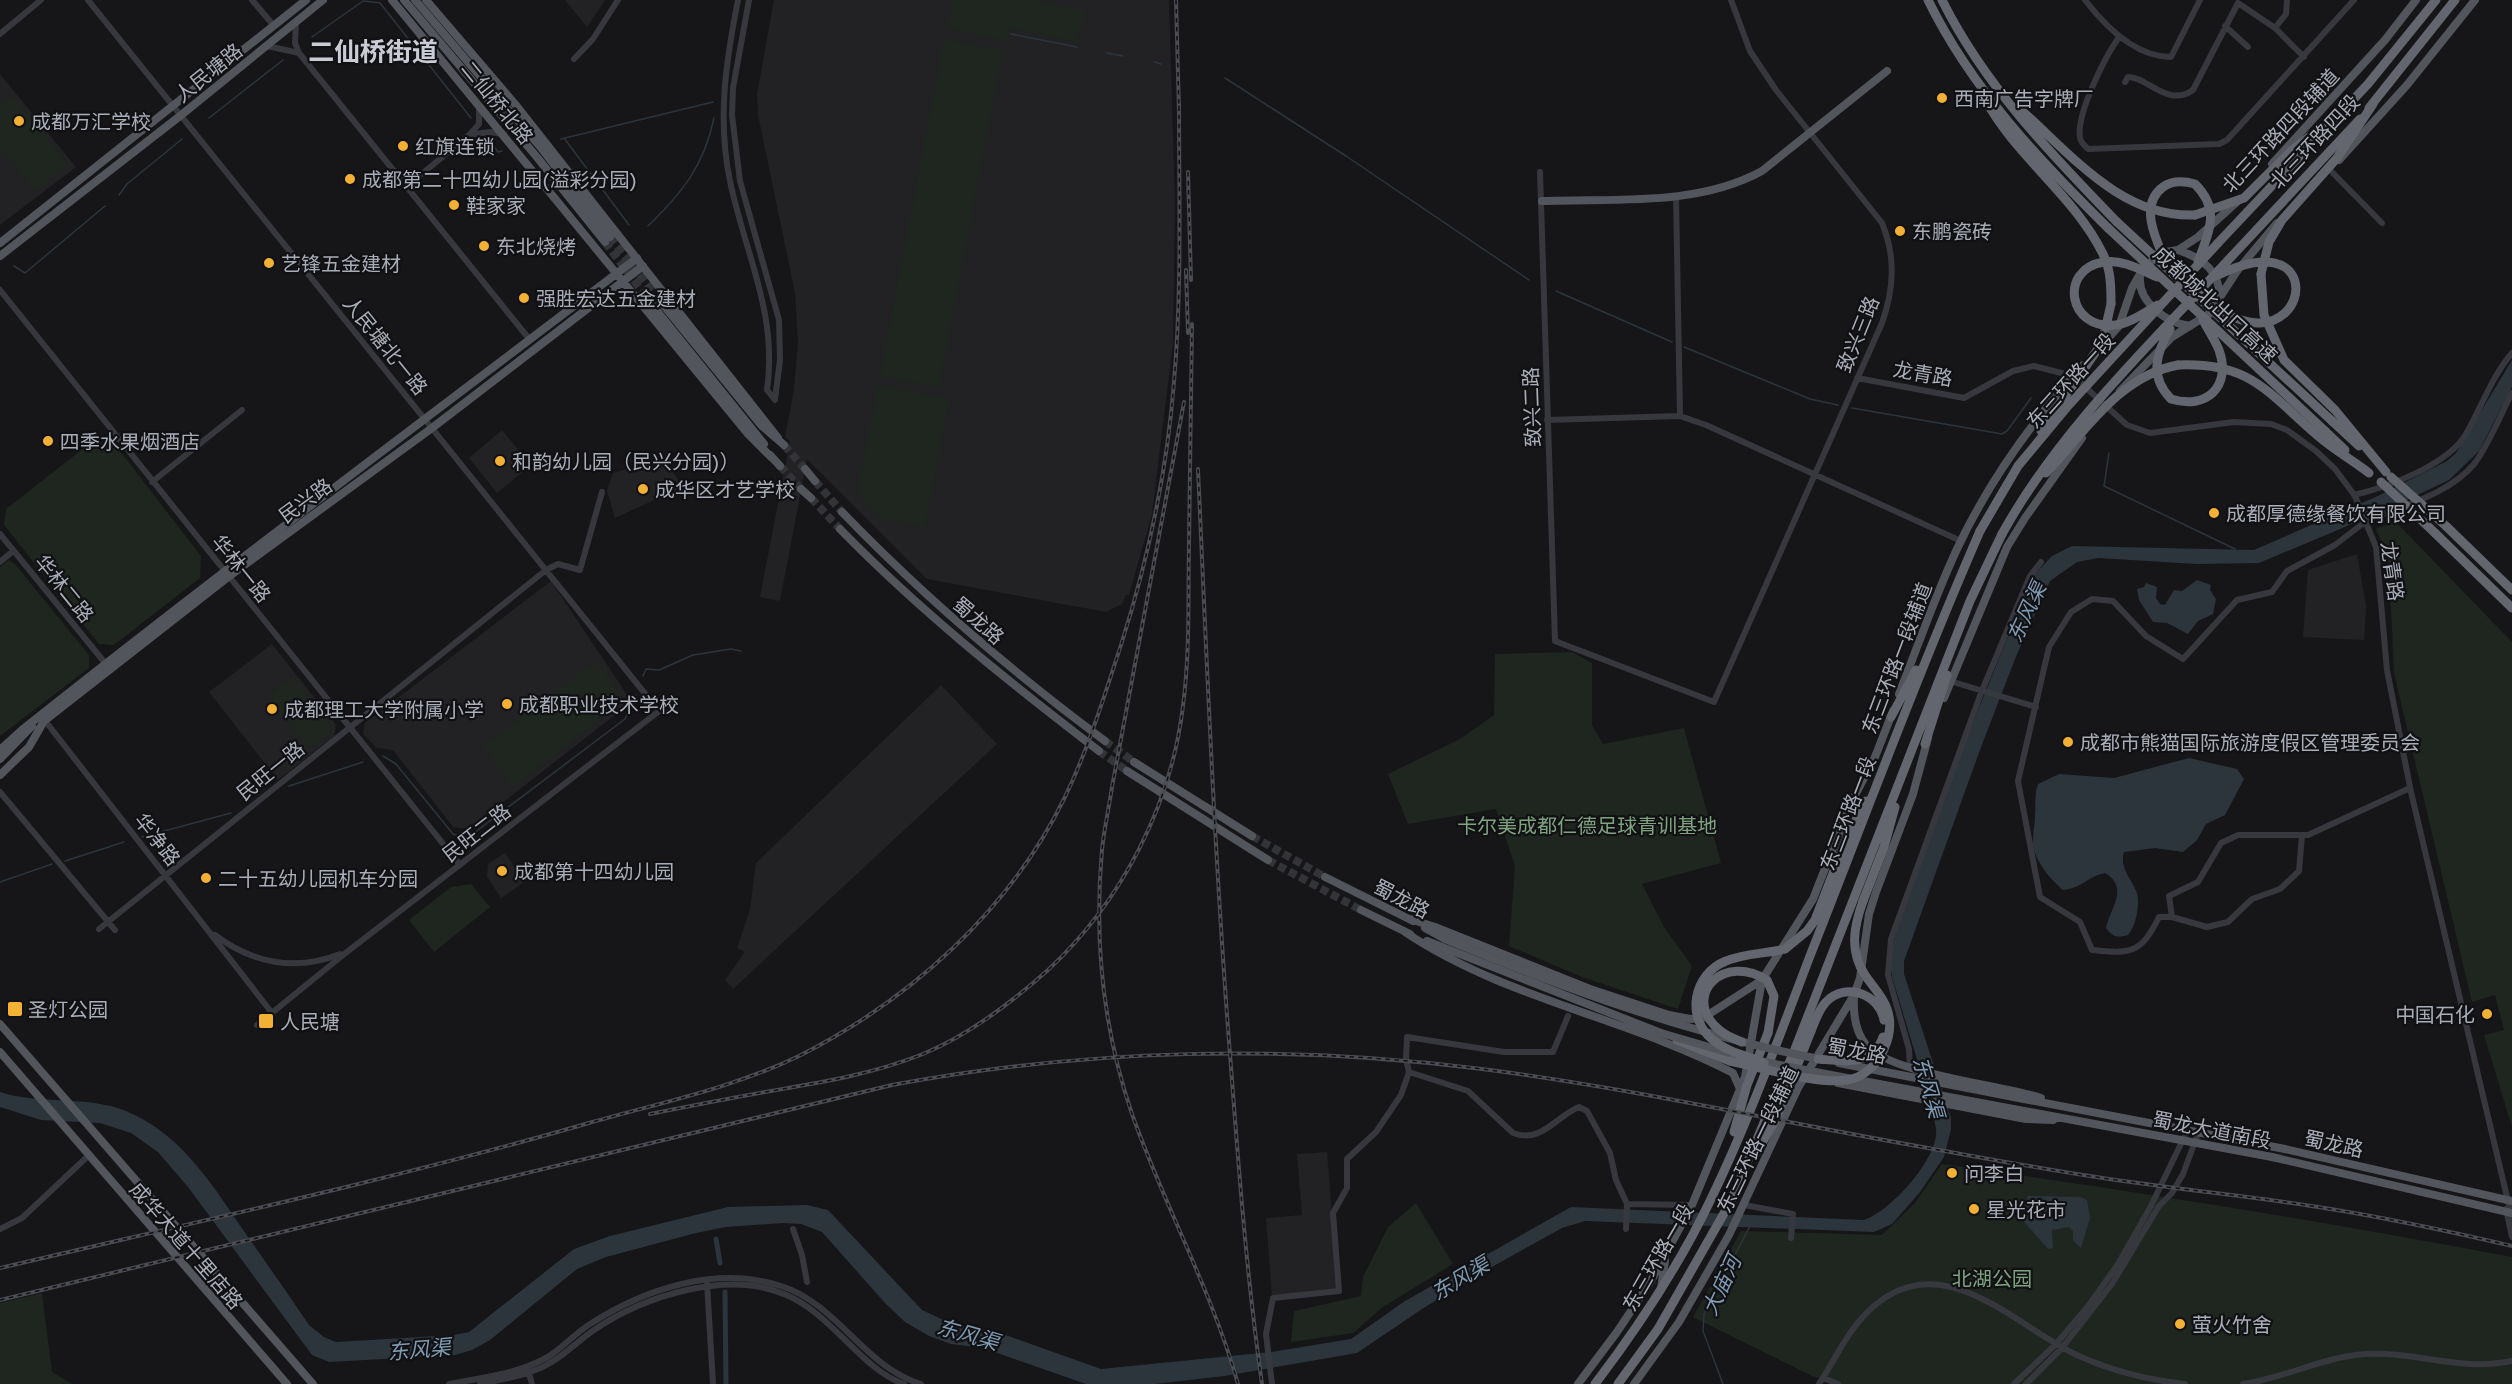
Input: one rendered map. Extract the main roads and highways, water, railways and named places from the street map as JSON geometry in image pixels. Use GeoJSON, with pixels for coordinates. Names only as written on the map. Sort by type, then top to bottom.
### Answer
{"type":"FeatureCollection","features":[{"type":"Feature","properties":{"kind":"highway","name":"成都城北出口高速"},"geometry":{"type":"LineString","coordinates":[[1928,0],[1972,75],[2054,174],[2108,228],[2381,482],[2512,608]]}},
{"type":"Feature","properties":{"kind":"highway","name":"成都城北出口高速"},"geometry":{"type":"LineString","coordinates":[[1942,0],[1968,44],[2035,135],[2117,222],[2512,590]]}},
{"type":"Feature","properties":{"kind":"highway","name":"北三环路四段"},"geometry":{"type":"LineString","coordinates":[[2178,287],[2368,84],[2436,0]]}},
{"type":"Feature","properties":{"kind":"highway","name":"北三环路四段"},"geometry":{"type":"LineString","coordinates":[[2191,300],[2382,95],[2456,0]]}},
{"type":"Feature","properties":{"kind":"highway"},"geometry":{"type":"LineString","coordinates":[[1972,75],[1988,104],[2014,142],[2078,214],[2104,255],[2111,281],[2111,304],[2102,343],[2018,466]]}},
{"type":"Feature","properties":{"kind":"highway"},"geometry":{"type":"LineString","coordinates":[[2004,94],[2118,194],[2174,216],[2195,215],[2244,198],[2292,150],[2340,113]]}},
{"type":"Feature","properties":{"kind":"highway"},"geometry":{"type":"LineString","coordinates":[[2373,104],[2337,158],[2282,220],[2269,242],[2261,274],[2264,315],[2284,360],[2335,410],[2389,474]]}},
{"type":"Feature","properties":{"kind":"highway"},"geometry":{"type":"LineString","coordinates":[[2170,272],[2158,244],[2150,216],[2157,192],[2165,185],[2177,182],[2195,184],[2210,202],[2210,227],[2196,267]]}},
{"type":"Feature","properties":{"kind":"highway"},"geometry":{"type":"LineString","coordinates":[[2204,303],[2249,322],[2263,322],[2274,320],[2290,309],[2297,288],[2292,276],[2273,261],[2257,261],[2236,266],[2211,279]]}},
{"type":"Feature","properties":{"kind":"highway"},"geometry":{"type":"LineString","coordinates":[[2166,281],[2126,264],[2104,262],[2084,271],[2074,290],[2078,310],[2093,324],[2118,325],[2166,301]]}},
{"type":"Feature","properties":{"kind":"highway","name":"东三环路一段"},"geometry":{"type":"LineString","coordinates":[[1595,1384],[1630,1338],[1660,1291],[1710,1202],[1890,753],[1934,636],[1980,531],[2018,466],[2067,407],[2178,287]]}},
{"type":"Feature","properties":{"kind":"highway","name":"东三环路一段"},"geometry":{"type":"LineString","coordinates":[[1618,1384],[1659,1329],[1731,1201],[1795,1048],[1970,601],[2002,534],[2022,499],[2063,441],[2191,300]]}},
{"type":"Feature","properties":{"kind":"highway"},"geometry":{"type":"LineString","coordinates":[[2180,313],[2157,356],[2156,368],[2163,391],[2171,399],[2191,404],[2211,395],[2221,375],[2219,351],[2197,311]]}},
{"type":"Feature","properties":{"kind":"highway"},"geometry":{"type":"LineString","coordinates":[[2022,499],[2123,390],[2145,375],[2178,365],[2222,367],[2243,375],[2269,390],[2318,436],[2369,472]]}},
{"type":"Feature","properties":{"kind":"highway"},"geometry":{"type":"LineString","coordinates":[[1925,744],[1970,601]]}},
{"type":"Feature","properties":{"kind":"highway"},"geometry":{"type":"LineString","coordinates":[[1891,717],[1934,636]]}},
{"type":"Feature","properties":{"kind":"highway"},"geometry":{"type":"LineString","coordinates":[[1764,1062],[1722,1046],[1711,1039],[1696,1014],[1695,1000],[1704,976],[1720,963],[1785,949],[1807,931],[1815,920],[1848,835],[1890,753]]}},
{"type":"Feature","properties":{"kind":"highway"},"geometry":{"type":"LineString","coordinates":[[1661,1033],[1730,1061],[1822,1080],[1847,1080],[1857,1077],[1880,1057],[1890,1028],[1886,1006],[1865,975],[1856,953],[1854,929],[1884,847],[1908,758]]}},
{"type":"Feature","properties":{"kind":"highway"},"geometry":{"type":"LineString","coordinates":[[1722,1174],[1747,1085],[1768,1033],[1774,996],[1767,980],[1745,970],[1724,972],[1710,984],[1705,1005],[1707,1016],[1722,1033],[1742,1042]]}},
{"type":"Feature","properties":{"kind":"highway"},"geometry":{"type":"LineString","coordinates":[[1739,1181],[1775,1121],[1811,1031],[1826,1002],[1843,993],[1851,992],[1870,997],[1883,1014],[1885,1023],[1882,1041],[1870,1056],[1846,1061],[1818,1059]]}},
{"type":"Feature","properties":{"kind":"main road","name":"人民塘路"},"geometry":{"type":"LineString","coordinates":[[0,243],[306,0]]}},
{"type":"Feature","properties":{"kind":"main road","name":"人民塘路"},"geometry":{"type":"LineString","coordinates":[[0,256],[180,116],[323,0]]}},
{"type":"Feature","properties":{"kind":"main road"},"geometry":{"type":"LineString","coordinates":[[404,0],[608,239],[542,149],[415,0]]}},
{"type":"Feature","properties":{"kind":"main road"},"geometry":{"type":"LineString","coordinates":[[426,0],[515,104],[781,442],[761,425],[657,304],[759,436],[772,458]]}},
{"type":"Feature","properties":{"kind":"main road","name":"北三环路四段辅道"},"geometry":{"type":"LineString","coordinates":[[2152,260],[2158,253],[2178,250],[2198,237],[2234,205],[2385,40],[2416,0]]}},
{"type":"Feature","properties":{"kind":"main road"},"geometry":{"type":"LineString","coordinates":[[2219,300],[2236,271],[2261,240],[2330,170],[2407,85],[2475,0]]}},
{"type":"Feature","properties":{"kind":"main road","name":"二仙桥北路"},"geometry":{"type":"LineString","coordinates":[[393,1],[623,281]]}},
{"type":"Feature","properties":{"kind":"main road"},"geometry":{"type":"LineString","coordinates":[[1542,201],[1676,196],[1717,190],[1742,182],[1762,171],[1887,71]]}},
{"type":"Feature","properties":{"kind":"main road"},"geometry":{"type":"LineString","coordinates":[[2178,250],[2194,256],[2212,269],[2219,283],[2219,300]]}},
{"type":"Feature","properties":{"kind":"main road","name":"民兴路"},"geometry":{"type":"LineString","coordinates":[[0,775],[29,747],[43,718],[105,663],[637,258]]}},
{"type":"Feature","properties":{"kind":"main road","name":"东三环路一段辅道"},"geometry":{"type":"LineString","coordinates":[[1578,1384],[1617,1332],[1665,1254],[1690,1207],[1745,1077],[1762,980],[1813,899],[1851,803],[1875,757],[1961,541],[2004,465],[2031,426],[2119,326],[2132,288],[2152,260]]}},
{"type":"Feature","properties":{"kind":"main road","name":"民兴路"},"geometry":{"type":"LineString","coordinates":[[0,750],[225,573],[432,428],[643,266]]}},
{"type":"Feature","properties":{"kind":"main road"},"geometry":{"type":"LineString","coordinates":[[2140,274],[2141,295],[2149,304],[2180,325],[2192,326]]}},
{"type":"Feature","properties":{"kind":"main road"},"geometry":{"type":"LineString","coordinates":[[623,281],[748,434],[780,466]]}},
{"type":"Feature","properties":{"kind":"main road","name":"东三环路一段辅道"},"geometry":{"type":"LineString","coordinates":[[1634,1384],[1679,1322],[1729,1235],[1798,1088],[1854,995],[1860,978],[1869,914],[1875,892],[1913,794],[1925,744],[2007,547],[2025,518],[2106,406],[2172,337],[2209,314],[2219,300]]}},
{"type":"Feature","properties":{"kind":"main road"},"geometry":{"type":"LineString","coordinates":[[805,469],[815,481]]}},
{"type":"Feature","properties":{"kind":"main road"},"geometry":{"type":"LineString","coordinates":[[801,489],[811,498]]}},
{"type":"Feature","properties":{"kind":"main road","name":"蜀龙路"},"geometry":{"type":"LineString","coordinates":[[842,512],[930,600],[978,642],[1105,741]]}},
{"type":"Feature","properties":{"kind":"main road","name":"蜀龙路"},"geometry":{"type":"LineString","coordinates":[[840,529],[889,577],[971,650],[1099,751]]}},
{"type":"Feature","properties":{"kind":"main road"},"geometry":{"type":"LineString","coordinates":[[0,769],[43,718]]}},
{"type":"Feature","properties":{"kind":"main road"},"geometry":{"type":"LineString","coordinates":[[0,759],[26,739]]}},
{"type":"Feature","properties":{"kind":"main road"},"geometry":{"type":"LineString","coordinates":[[1134,762],[1252,836]]}},
{"type":"Feature","properties":{"kind":"main road"},"geometry":{"type":"LineString","coordinates":[[1127,771],[1268,860]]}},
{"type":"Feature","properties":{"kind":"main road","name":"蜀龙路"},"geometry":{"type":"LineString","coordinates":[[1325,877],[1410,919],[1443,943],[1661,1033],[1764,1062],[2080,1121]]}},
{"type":"Feature","properties":{"kind":"main road","name":"蜀龙路"},"geometry":{"type":"LineString","coordinates":[[1361,910],[1405,933],[1443,943],[1623,1008],[1742,1042],[1818,1059],[2199,1131],[2509,1200]]}},
{"type":"Feature","properties":{"kind":"main road"},"geometry":{"type":"LineString","coordinates":[[1410,919],[1611,996],[1690,1019],[1703,1018],[1762,980]]}},
{"type":"Feature","properties":{"kind":"main road"},"geometry":{"type":"LineString","coordinates":[[1405,933],[1426,947],[1505,982],[1693,1052],[1734,1072],[1740,1089]]}},
{"type":"Feature","properties":{"kind":"main road"},"geometry":{"type":"LineString","coordinates":[[1854,995],[1856,1024],[1867,1046],[1878,1055],[1911,1068],[2026,1093],[2082,1110]]}},
{"type":"Feature","properties":{"kind":"main road","name":"成华大道十里店路"},"geometry":{"type":"LineString","coordinates":[[0,1024],[313,1384]]}},
{"type":"Feature","properties":{"kind":"main road","name":"成华大道十里店路"},"geometry":{"type":"LineString","coordinates":[[0,1052],[287,1384]]}},
{"type":"Feature","properties":{"kind":"main road"},"geometry":{"type":"LineString","coordinates":[[1798,1088],[1823,1082],[1840,1083],[2026,1119],[2080,1121]]}},
{"type":"Feature","properties":{"kind":"main road","name":"蜀龙大道南段"},"geometry":{"type":"LineString","coordinates":[[2080,1121],[2404,1187],[2510,1214]]}},
{"type":"Feature","properties":{"kind":"main road"},"geometry":{"type":"LineString","coordinates":[[1660,1291],[1665,1254]]}},
{"type":"Feature","properties":{"kind":"water","name":"东风渠"},"geometry":{"type":"Polygon","coordinates":[[[2512,360],[2512,387],[2479,451],[2449,480],[2390,508],[2259,563],[2197,564],[2098,558],[2077,562],[2050,581],[2017,654],[1981,747],[1904,961],[1904,974],[1951,1118],[1951,1129],[1944,1157],[1920,1192],[1892,1224],[1874,1232],[1585,1221],[1562,1228],[1490,1268],[1422,1309],[1357,1353],[1224,1376],[1155,1384],[1086,1384],[983,1348],[951,1344],[929,1336],[905,1322],[885,1303],[822,1232],[801,1224],[783,1223],[726,1227],[606,1257],[577,1269],[490,1340],[472,1350],[455,1355],[329,1362],[312,1355],[188,1187],[158,1152],[131,1133],[100,1123],[41,1120],[0,1107],[0,1092],[31,1098],[95,1103],[126,1111],[164,1133],[195,1163],[208,1180],[309,1325],[324,1337],[336,1342],[454,1335],[469,1332],[574,1249],[610,1236],[728,1207],[807,1205],[828,1210],[922,1310],[950,1323],[997,1332],[1101,1369],[1271,1352],[1351,1339],[1405,1301],[1571,1207],[1864,1220],[1886,1207],[1908,1186],[1933,1148],[1936,1127],[1933,1112],[1892,977],[1890,962],[1895,935],[1962,750],[2032,577],[2052,556],[2072,546],[2254,550],[2380,495],[2447,461],[2456,453],[2512,360]]]}},
{"type":"Feature","properties":{"kind":"water"},"geometry":{"type":"Polygon","coordinates":[[[2197,580],[2211,585],[2210,590],[2216,599],[2213,614],[2198,621],[2188,634],[2167,623],[2153,622],[2139,600],[2137,589],[2144,587],[2146,583],[2157,587],[2156,598],[2160,604],[2165,605],[2174,590],[2182,591],[2197,580]]]}},
{"type":"Feature","properties":{"kind":"water"},"geometry":{"type":"Polygon","coordinates":[[[2189,758],[2237,769],[2244,779],[2225,815],[2206,824],[2197,840],[2183,852],[2155,848],[2124,852],[2123,864],[2137,893],[2138,909],[2128,935],[2113,935],[2106,928],[2117,892],[2112,879],[2105,873],[2063,890],[2048,874],[2035,854],[2033,840],[2038,784],[2059,774],[2114,778],[2189,758]]]}},
{"type":"Feature","properties":{"kind":"water"},"geometry":{"type":"Polygon","coordinates":[[[2028,1196],[2080,1197],[2087,1200],[2090,1218],[2081,1248],[2073,1240],[2073,1231],[2069,1227],[2052,1230],[2053,1248],[2048,1249],[2020,1217],[2028,1196]]]}},
{"type":"Feature","properties":{"kind":"waterway"},"geometry":{"type":"LineString","coordinates":[[312,37],[363,1],[380,3],[471,118]]}},
{"type":"Feature","properties":{"kind":"waterway"},"geometry":{"type":"LineString","coordinates":[[1011,34],[1077,47]]}},
{"type":"Feature","properties":{"kind":"waterway"},"geometry":{"type":"LineString","coordinates":[[1107,53],[1123,56]]}},
{"type":"Feature","properties":{"kind":"waterway"},"geometry":{"type":"LineString","coordinates":[[209,118],[283,60]]}},
{"type":"Feature","properties":{"kind":"waterway"},"geometry":{"type":"LineString","coordinates":[[1154,62],[1161,64]]}},
{"type":"Feature","properties":{"kind":"waterway"},"geometry":{"type":"LineString","coordinates":[[1225,78],[1346,156],[1529,280]]}},
{"type":"Feature","properties":{"kind":"waterway"},"geometry":{"type":"LineString","coordinates":[[561,139],[713,102]]}},
{"type":"Feature","properties":{"kind":"waterway"},"geometry":{"type":"LineString","coordinates":[[648,226],[681,190],[698,165],[714,118]]}},
{"type":"Feature","properties":{"kind":"waterway"},"geometry":{"type":"LineString","coordinates":[[564,138],[629,225]]}},
{"type":"Feature","properties":{"kind":"waterway"},"geometry":{"type":"LineString","coordinates":[[119,195],[127,184],[182,139]]}},
{"type":"Feature","properties":{"kind":"waterway"},"geometry":{"type":"LineString","coordinates":[[493,145],[498,152],[502,151]]}},
{"type":"Feature","properties":{"kind":"waterway"},"geometry":{"type":"LineString","coordinates":[[14,266],[25,273],[105,206]]}},
{"type":"Feature","properties":{"kind":"waterway"},"geometry":{"type":"LineString","coordinates":[[1556,291],[1672,342]]}},
{"type":"Feature","properties":{"kind":"waterway"},"geometry":{"type":"LineString","coordinates":[[1684,347],[1810,399],[1838,405]]}},
{"type":"Feature","properties":{"kind":"waterway"},"geometry":{"type":"LineString","coordinates":[[1852,408],[2002,434],[2007,431],[2031,398]]}},
{"type":"Feature","properties":{"kind":"waterway"},"geometry":{"type":"LineString","coordinates":[[2109,453],[2104,486],[2235,549]]}},
{"type":"Feature","properties":{"kind":"waterway"},"geometry":{"type":"LineString","coordinates":[[643,676],[646,669],[659,670],[693,655],[731,649],[741,651]]}},
{"type":"Feature","properties":{"kind":"waterway"},"geometry":{"type":"LineString","coordinates":[[383,756],[396,764],[453,834],[466,839],[625,719],[636,695]]}},
{"type":"Feature","properties":{"kind":"waterway"},"geometry":{"type":"LineString","coordinates":[[289,786],[363,762]]}},
{"type":"Feature","properties":{"kind":"waterway"},"geometry":{"type":"LineString","coordinates":[[142,837],[231,813]]}},
{"type":"Feature","properties":{"kind":"waterway"},"geometry":{"type":"LineString","coordinates":[[65,861],[124,842]]}},
{"type":"Feature","properties":{"kind":"waterway"},"geometry":{"type":"LineString","coordinates":[[0,882],[52,864]]}},
{"type":"Feature","properties":{"kind":"waterway","name":"大庙河"},"geometry":{"type":"LineString","coordinates":[[1723,1384],[1703,1331],[1704,1314],[1750,1226]]}},
{"type":"Feature","properties":{"kind":"waterway"},"geometry":{"type":"LineString","coordinates":[[716,1239],[720,1263]]}},
{"type":"Feature","properties":{"kind":"waterway"},"geometry":{"type":"LineString","coordinates":[[725,1292],[726,1384]]}},
{"type":"Feature","properties":{"kind":"tunnel"},"geometry":{"type":"LineString","coordinates":[[610,237],[660,301]]}},
{"type":"Feature","properties":{"kind":"tunnel"},"geometry":{"type":"LineString","coordinates":[[605,242],[653,306]]}},
{"type":"Feature","properties":{"kind":"tunnel"},"geometry":{"type":"LineString","coordinates":[[784,445],[805,469]]}},
{"type":"Feature","properties":{"kind":"tunnel"},"geometry":{"type":"LineString","coordinates":[[780,466],[801,489]]}},
{"type":"Feature","properties":{"kind":"tunnel"},"geometry":{"type":"LineString","coordinates":[[815,481],[842,512]]}},
{"type":"Feature","properties":{"kind":"tunnel"},"geometry":{"type":"LineString","coordinates":[[811,498],[840,529]]}},
{"type":"Feature","properties":{"kind":"tunnel"},"geometry":{"type":"LineString","coordinates":[[1105,741],[1134,762]]}},
{"type":"Feature","properties":{"kind":"tunnel"},"geometry":{"type":"LineString","coordinates":[[1099,751],[1127,771]]}},
{"type":"Feature","properties":{"kind":"tunnel"},"geometry":{"type":"LineString","coordinates":[[1252,836],[1325,877]]}},
{"type":"Feature","properties":{"kind":"tunnel"},"geometry":{"type":"LineString","coordinates":[[1268,860],[1361,910]]}},
{"type":"Feature","properties":{"kind":"railway"},"geometry":{"type":"LineString","coordinates":[[1176,0],[1179,111]]}},
{"type":"Feature","properties":{"kind":"railway"},"geometry":{"type":"LineString","coordinates":[[0,1268],[443,1163],[722,1086],[799,1056],[840,1033],[880,1008],[917,980],[952,948],[985,915],[1015,879],[1041,840],[1064,799],[1095,723],[1140,581],[1167,449],[1177,347],[1180,208],[1179,103]]}},
{"type":"Feature","properties":{"kind":"railway"},"geometry":{"type":"LineString","coordinates":[[1188,172],[1191,280]]}},
{"type":"Feature","properties":{"kind":"railway"},"geometry":{"type":"LineString","coordinates":[[1186,270],[1188,333]]}},
{"type":"Feature","properties":{"kind":"railway"},"geometry":{"type":"LineString","coordinates":[[650,1114],[848,1077],[923,1054],[957,1038],[1019,994],[1048,970],[1099,914],[1139,850],[1155,815],[1177,743],[1183,706],[1188,624],[1192,324]]}},
{"type":"Feature","properties":{"kind":"railway"},"geometry":{"type":"LineString","coordinates":[[1184,402],[1104,834],[1100,883],[1100,950],[1114,1049],[1132,1114],[1158,1182],[1215,1315],[1238,1384]]}},
{"type":"Feature","properties":{"kind":"railway"},"geometry":{"type":"LineString","coordinates":[[1198,469],[1225,992],[1244,1226],[1262,1384]]}},
{"type":"Feature","properties":{"kind":"railway"},"geometry":{"type":"LineString","coordinates":[[0,1300],[892,1085],[1039,1064],[1187,1054],[1335,1056],[1409,1061],[1538,1077],[1650,1095],[1872,1138],[2055,1170],[2342,1211],[2512,1246]]}},
{"type":"Feature","properties":{"kind":"place","name":"西南广告字牌厂"},"geometry":{"type":"Point","coordinates":[1942,98]}},
{"type":"Feature","properties":{"kind":"place","name":"成都万汇学校"},"geometry":{"type":"Point","coordinates":[19,121]}},
{"type":"Feature","properties":{"kind":"place","name":"红旗连锁"},"geometry":{"type":"Point","coordinates":[403,146]}},
{"type":"Feature","properties":{"kind":"place","name":"成都第二十四幼儿园(溢彩分园)"},"geometry":{"type":"Point","coordinates":[350,179]}},
{"type":"Feature","properties":{"kind":"place","name":"鞋家家"},"geometry":{"type":"Point","coordinates":[454,205]}},
{"type":"Feature","properties":{"kind":"place","name":"东鹏瓷砖"},"geometry":{"type":"Point","coordinates":[1900,231]}},
{"type":"Feature","properties":{"kind":"place","name":"东北烧烤"},"geometry":{"type":"Point","coordinates":[484,246]}},
{"type":"Feature","properties":{"kind":"place","name":"艺锋五金建材"},"geometry":{"type":"Point","coordinates":[269,263]}},
{"type":"Feature","properties":{"kind":"place","name":"强胜宏达五金建材"},"geometry":{"type":"Point","coordinates":[524,298]}},
{"type":"Feature","properties":{"kind":"place","name":"四季水果烟酒店"},"geometry":{"type":"Point","coordinates":[48,441]}},
{"type":"Feature","properties":{"kind":"place","name":"和韵幼儿园（民兴分园)）"},"geometry":{"type":"Point","coordinates":[500,461]}},
{"type":"Feature","properties":{"kind":"place","name":"成华区才艺学校"},"geometry":{"type":"Point","coordinates":[643,489]}},
{"type":"Feature","properties":{"kind":"place","name":"成都厚德缘餐饮有限公司"},"geometry":{"type":"Point","coordinates":[2214,513]}},
{"type":"Feature","properties":{"kind":"place","name":"成都职业技术学校"},"geometry":{"type":"Point","coordinates":[507,704]}},
{"type":"Feature","properties":{"kind":"place","name":"成都理工大学附属小学"},"geometry":{"type":"Point","coordinates":[272,709]}},
{"type":"Feature","properties":{"kind":"place","name":"成都市熊猫国际旅游度假区管理委员会"},"geometry":{"type":"Point","coordinates":[2068,742]}},
{"type":"Feature","properties":{"kind":"place","name":"成都第十四幼儿园"},"geometry":{"type":"Point","coordinates":[502,871]}},
{"type":"Feature","properties":{"kind":"place","name":"二十五幼儿园机车分园"},"geometry":{"type":"Point","coordinates":[206,878]}},
{"type":"Feature","properties":{"kind":"place","name":"圣灯公园"},"geometry":{"type":"Point","coordinates":[15,1009]}},
{"type":"Feature","properties":{"kind":"place","name":"中国石化"},"geometry":{"type":"Point","coordinates":[2487,1014]}},
{"type":"Feature","properties":{"kind":"place","name":"人民塘"},"geometry":{"type":"Point","coordinates":[266,1021]}},
{"type":"Feature","properties":{"kind":"place","name":"问李白"},"geometry":{"type":"Point","coordinates":[1952,1173]}},
{"type":"Feature","properties":{"kind":"place","name":"星光花市"},"geometry":{"type":"Point","coordinates":[1974,1209]}},
{"type":"Feature","properties":{"kind":"place","name":"萤火竹舍"},"geometry":{"type":"Point","coordinates":[2180,1324]}},
{"type":"Feature","properties":{"kind":"district","name":"二仙桥街道"},"geometry":{"type":"Point","coordinates":[373,51]}},
{"type":"Feature","properties":{"kind":"park label","name":"卡尔美成都仁德足球青训基地"},"geometry":{"type":"Point","coordinates":[1587,825]}},
{"type":"Feature","properties":{"kind":"park label","name":"北湖公园"},"geometry":{"type":"Point","coordinates":[1992,1278]}}]}
